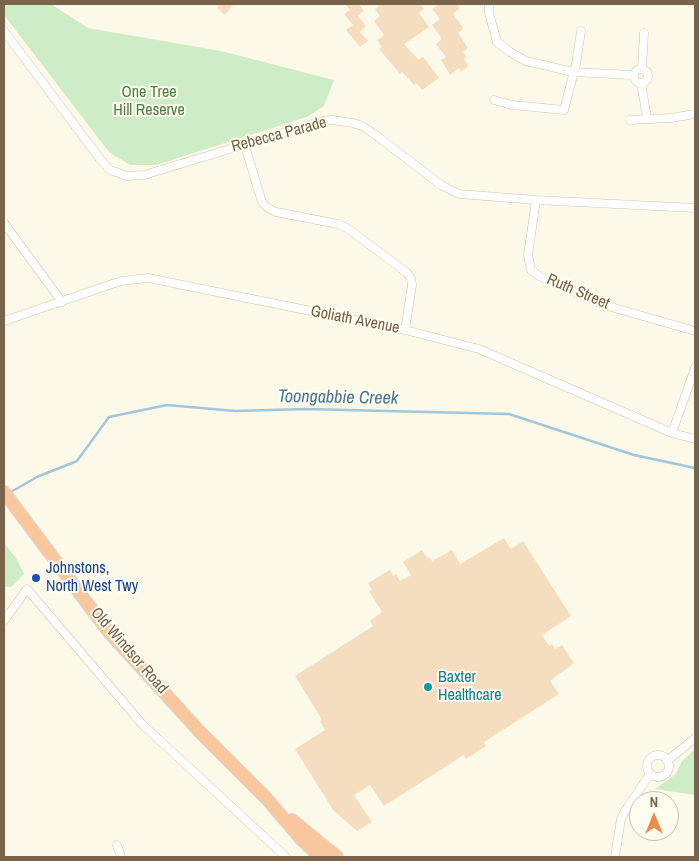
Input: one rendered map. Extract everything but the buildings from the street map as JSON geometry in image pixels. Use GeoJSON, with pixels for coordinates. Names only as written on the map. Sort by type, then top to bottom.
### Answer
{"type":"FeatureCollection","features":[{"type":"Feature","properties":{"kind":"highway","name":"Old Windsor Road"},"geometry":{"type":"LineString","coordinates":[[4,492],[108,631],[200,732],[267,799],[301,839],[320,857]]}},
{"type":"Feature","properties":{"kind":"highway","name":"Old Windsor Road"},"geometry":{"type":"LineString","coordinates":[[267,799],[336,857]]}},
{"type":"Feature","properties":{"kind":"street"},"geometry":{"type":"LineString","coordinates":[[489,4],[497,42],[526,61],[573,72],[633,75]]}},
{"type":"Feature","properties":{"kind":"street","name":"Rebecca Parade"},"geometry":{"type":"LineString","coordinates":[[4,31],[100,159],[110,170],[127,176],[144,175],[244,143],[322,121],[352,123],[373,133],[440,185],[459,194],[695,208]]}},
{"type":"Feature","properties":{"kind":"street"},"geometry":{"type":"LineString","coordinates":[[494,100],[512,105],[564,110],[578,54],[581,31]]}},
{"type":"Feature","properties":{"kind":"street"},"geometry":{"type":"LineString","coordinates":[[641,83],[646,80],[648,75],[642,68],[644,33]]}},
{"type":"Feature","properties":{"kind":"street"},"geometry":{"type":"LineString","coordinates":[[633,75],[636,70],[642,68]]}},
{"type":"Feature","properties":{"kind":"street"},"geometry":{"type":"LineString","coordinates":[[633,75],[636,81],[641,83]]}},
{"type":"Feature","properties":{"kind":"street"},"geometry":{"type":"LineString","coordinates":[[641,83],[647,118]]}},
{"type":"Feature","properties":{"kind":"street"},"geometry":{"type":"LineString","coordinates":[[630,120],[671,118],[695,114]]}},
{"type":"Feature","properties":{"kind":"street"},"geometry":{"type":"LineString","coordinates":[[244,143],[262,202],[268,208],[276,212],[338,224],[347,228],[406,272],[411,278],[412,291],[405,330]]}},
{"type":"Feature","properties":{"kind":"street","name":"Ruth Street"},"geometry":{"type":"LineString","coordinates":[[536,200],[528,255],[531,270],[539,276],[604,304],[695,331]]}},
{"type":"Feature","properties":{"kind":"street"},"geometry":{"type":"LineString","coordinates":[[4,223],[62,302]]}},
{"type":"Feature","properties":{"kind":"street","name":"Goliath Avenue"},"geometry":{"type":"LineString","coordinates":[[4,321],[121,281],[148,278],[405,330],[480,349],[672,433],[695,439]]}},
{"type":"Feature","properties":{"kind":"street"},"geometry":{"type":"LineString","coordinates":[[672,433],[695,368]]}},
{"type":"Feature","properties":{"kind":"street"},"geometry":{"type":"LineString","coordinates":[[4,621],[27,590],[142,724],[286,857]]}},
{"type":"Feature","properties":{"kind":"street"},"geometry":{"type":"LineString","coordinates":[[667,761],[695,738]]}},
{"type":"Feature","properties":{"kind":"street"},"geometry":{"type":"LineString","coordinates":[[658,756],[667,761],[668,767],[663,776],[656,777],[650,774],[647,765],[652,757],[658,756]]}},
{"type":"Feature","properties":{"kind":"street"},"geometry":{"type":"LineString","coordinates":[[615,857],[621,819],[650,774]]}},
{"type":"Feature","properties":{"kind":"street"},"geometry":{"type":"LineString","coordinates":[[117,845],[120,857]]}},
{"type":"Feature","properties":{"kind":"green space","name":"One Tree Hill Reserve"},"geometry":{"type":"Polygon","coordinates":[[[4,4],[51,4],[88,28],[221,51],[334,80],[324,106],[307,117],[156,165],[130,165],[109,152],[4,15],[4,4]]]}},
{"type":"Feature","properties":{"kind":"green space"},"geometry":{"type":"Polygon","coordinates":[[[4,543],[16,558],[24,574],[11,587],[4,586],[4,543]]]}},
{"type":"Feature","properties":{"kind":"green space"},"geometry":{"type":"Polygon","coordinates":[[[695,749],[695,795],[679,793],[679,791],[655,789],[676,774],[682,761],[695,749]]]}},
{"type":"Feature","properties":{"kind":"waterway","name":"Toongabbie Creek"},"geometry":{"type":"LineString","coordinates":[[9,493],[37,477],[77,461],[109,417],[167,405],[235,411],[306,409],[509,414],[634,455],[695,468]]}},
{"type":"Feature","properties":{"kind":"place","name":"Johnstons, North West Twy"},"geometry":{"type":"Point","coordinates":[36,578]}},
{"type":"Feature","properties":{"kind":"place","name":"Baxter Healthcare"},"geometry":{"type":"Point","coordinates":[428,687]}}]}
